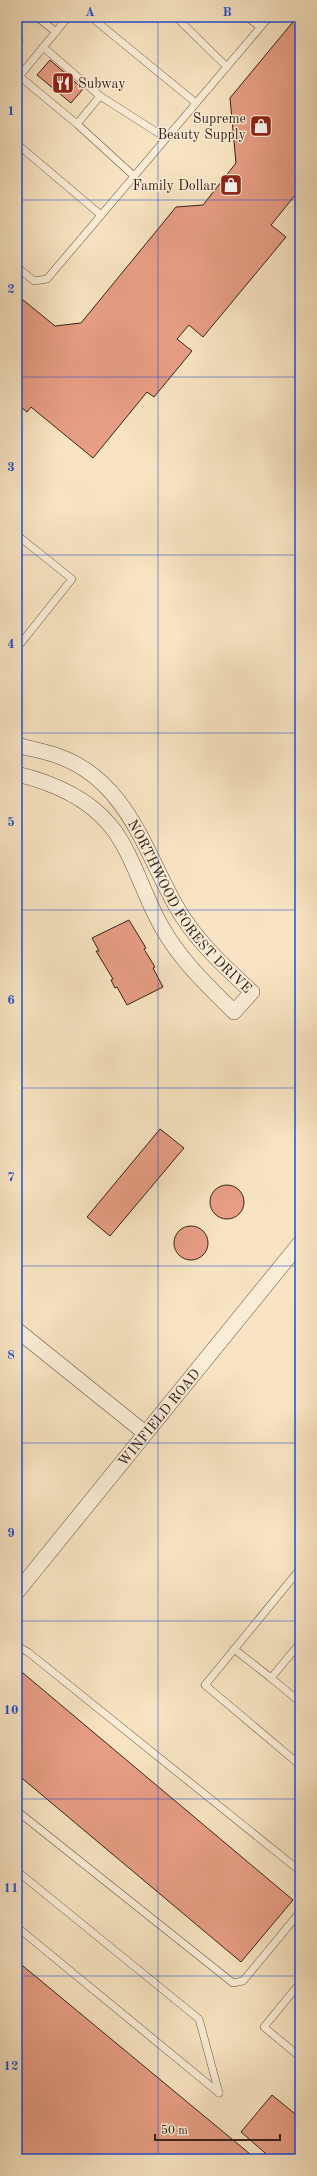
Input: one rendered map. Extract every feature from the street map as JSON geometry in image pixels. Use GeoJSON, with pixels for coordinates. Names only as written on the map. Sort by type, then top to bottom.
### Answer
{"type":"FeatureCollection","features":[{"type":"Feature","properties":{"kind":"street","name":"NORTHWOOD FOREST DRIVE"},"geometry":{"type":"LineString","coordinates":[[17,745],[58,756],[82,767],[104,784],[133,820],[176,907],[195,935],[224,966],[252,992],[234,1012],[187,964],[163,930],[125,850],[110,824],[88,804],[42,780],[17,774]]}},
{"type":"Feature","properties":{"kind":"street"},"geometry":{"type":"LineString","coordinates":[[88,804],[104,784]]}},
{"type":"Feature","properties":{"kind":"street","name":"WINFIELD ROAD"},"geometry":{"type":"LineString","coordinates":[[17,1592],[300,1243]]}},
{"type":"Feature","properties":{"kind":"street"},"geometry":{"type":"LineString","coordinates":[[17,1330],[145,1433]]}},
{"type":"Feature","properties":{"kind":"lane"},"geometry":{"type":"LineString","coordinates":[[37,17],[56,32]]}},
{"type":"Feature","properties":{"kind":"lane"},"geometry":{"type":"LineString","coordinates":[[68,17],[18,78],[77,124],[134,176]]}},
{"type":"Feature","properties":{"kind":"lane"},"geometry":{"type":"LineString","coordinates":[[91,17],[196,104]]}},
{"type":"Feature","properties":{"kind":"lane"},"geometry":{"type":"LineString","coordinates":[[176,17],[227,67]]}},
{"type":"Feature","properties":{"kind":"lane"},"geometry":{"type":"LineString","coordinates":[[247,17],[260,27]]}},
{"type":"Feature","properties":{"kind":"lane"},"geometry":{"type":"LineString","coordinates":[[17,267],[34,281],[47,279],[268,17]]}},
{"type":"Feature","properties":{"kind":"lane"},"geometry":{"type":"LineString","coordinates":[[43,47],[100,96],[166,138]]}},
{"type":"Feature","properties":{"kind":"lane"},"geometry":{"type":"LineString","coordinates":[[77,124],[100,96]]}},
{"type":"Feature","properties":{"kind":"lane"},"geometry":{"type":"LineString","coordinates":[[17,144],[101,215]]}},
{"type":"Feature","properties":{"kind":"lane"},"geometry":{"type":"LineString","coordinates":[[17,535],[72,579],[18,644]]}},
{"type":"Feature","properties":{"kind":"lane"},"geometry":{"type":"LineString","coordinates":[[300,1569],[205,1685],[300,1764]]}},
{"type":"Feature","properties":{"kind":"lane"},"geometry":{"type":"LineString","coordinates":[[272,1678],[300,1644]]}},
{"type":"Feature","properties":{"kind":"lane"},"geometry":{"type":"LineString","coordinates":[[17,1646],[28,1652],[300,1871]]}},
{"type":"Feature","properties":{"kind":"lane"},"geometry":{"type":"LineString","coordinates":[[234,1649],[300,1702]]}},
{"type":"Feature","properties":{"kind":"lane"},"geometry":{"type":"LineString","coordinates":[[18,1815],[233,1983],[243,1981],[300,1912]]}},
{"type":"Feature","properties":{"kind":"lane"},"geometry":{"type":"LineString","coordinates":[[17,1871],[199,2018],[218,2093],[17,1927]]}},
{"type":"Feature","properties":{"kind":"lane"},"geometry":{"type":"LineString","coordinates":[[300,1983],[264,2027],[300,2057]]}},
{"type":"Feature","properties":{"kind":"path"},"geometry":{"type":"LineString","coordinates":[[17,35],[24,41]]}},
{"type":"Feature","properties":{"kind":"building"},"geometry":{"type":"Polygon","coordinates":[[[297,17],[300,17],[300,189],[271,225],[286,237],[203,337],[189,325],[177,339],[192,351],[154,397],[147,392],[93,458],[31,407],[27,412],[17,404],[17,295],[55,326],[81,323],[176,207],[203,205],[236,163],[230,98],[297,17]]]}},
{"type":"Feature","properties":{"kind":"building"},"geometry":{"type":"Polygon","coordinates":[[[50,60],[83,89],[71,103],[37,75],[50,60]]]}},
{"type":"Feature","properties":{"kind":"building"},"geometry":{"type":"Polygon","coordinates":[[[129,920],[146,948],[144,949],[155,967],[153,968],[163,987],[127,1005],[117,987],[115,988],[111,980],[113,979],[96,951],[99,951],[92,938],[129,920]]]}},
{"type":"Feature","properties":{"kind":"building"},"geometry":{"type":"Polygon","coordinates":[[[160,1129],[184,1148],[110,1236],[87,1217],[160,1129]]]}},
{"type":"Feature","properties":{"kind":"building"},"geometry":{"type":"Polygon","coordinates":[[[227,1185],[239,1190],[244,1202],[239,1214],[227,1219],[215,1214],[210,1202],[215,1190],[227,1185]]]}},
{"type":"Feature","properties":{"kind":"building"},"geometry":{"type":"Polygon","coordinates":[[[194,1226],[201,1228],[206,1233],[208,1243],[206,1253],[201,1258],[188,1260],[181,1258],[176,1253],[174,1240],[176,1233],[181,1228],[194,1226]]]}},
{"type":"Feature","properties":{"kind":"building"},"geometry":{"type":"Polygon","coordinates":[[[17,1668],[293,1900],[241,1962],[17,1774],[17,1668]]]}},
{"type":"Feature","properties":{"kind":"building"},"geometry":{"type":"Polygon","coordinates":[[[17,1961],[256,2159],[17,2159],[17,1961]]]}},
{"type":"Feature","properties":{"kind":"building"},"geometry":{"type":"Polygon","coordinates":[[[272,2095],[300,2118],[300,2159],[272,2159],[241,2132],[272,2095]]]}},
{"type":"Feature","properties":{"kind":"place","name":"Subway"},"geometry":{"type":"Point","coordinates":[63,83]}},
{"type":"Feature","properties":{"kind":"place","name":"Supreme Beauty Supply"},"geometry":{"type":"Point","coordinates":[261,126]}},
{"type":"Feature","properties":{"kind":"place","name":"Family Dollar"},"geometry":{"type":"Point","coordinates":[231,185]}}]}
